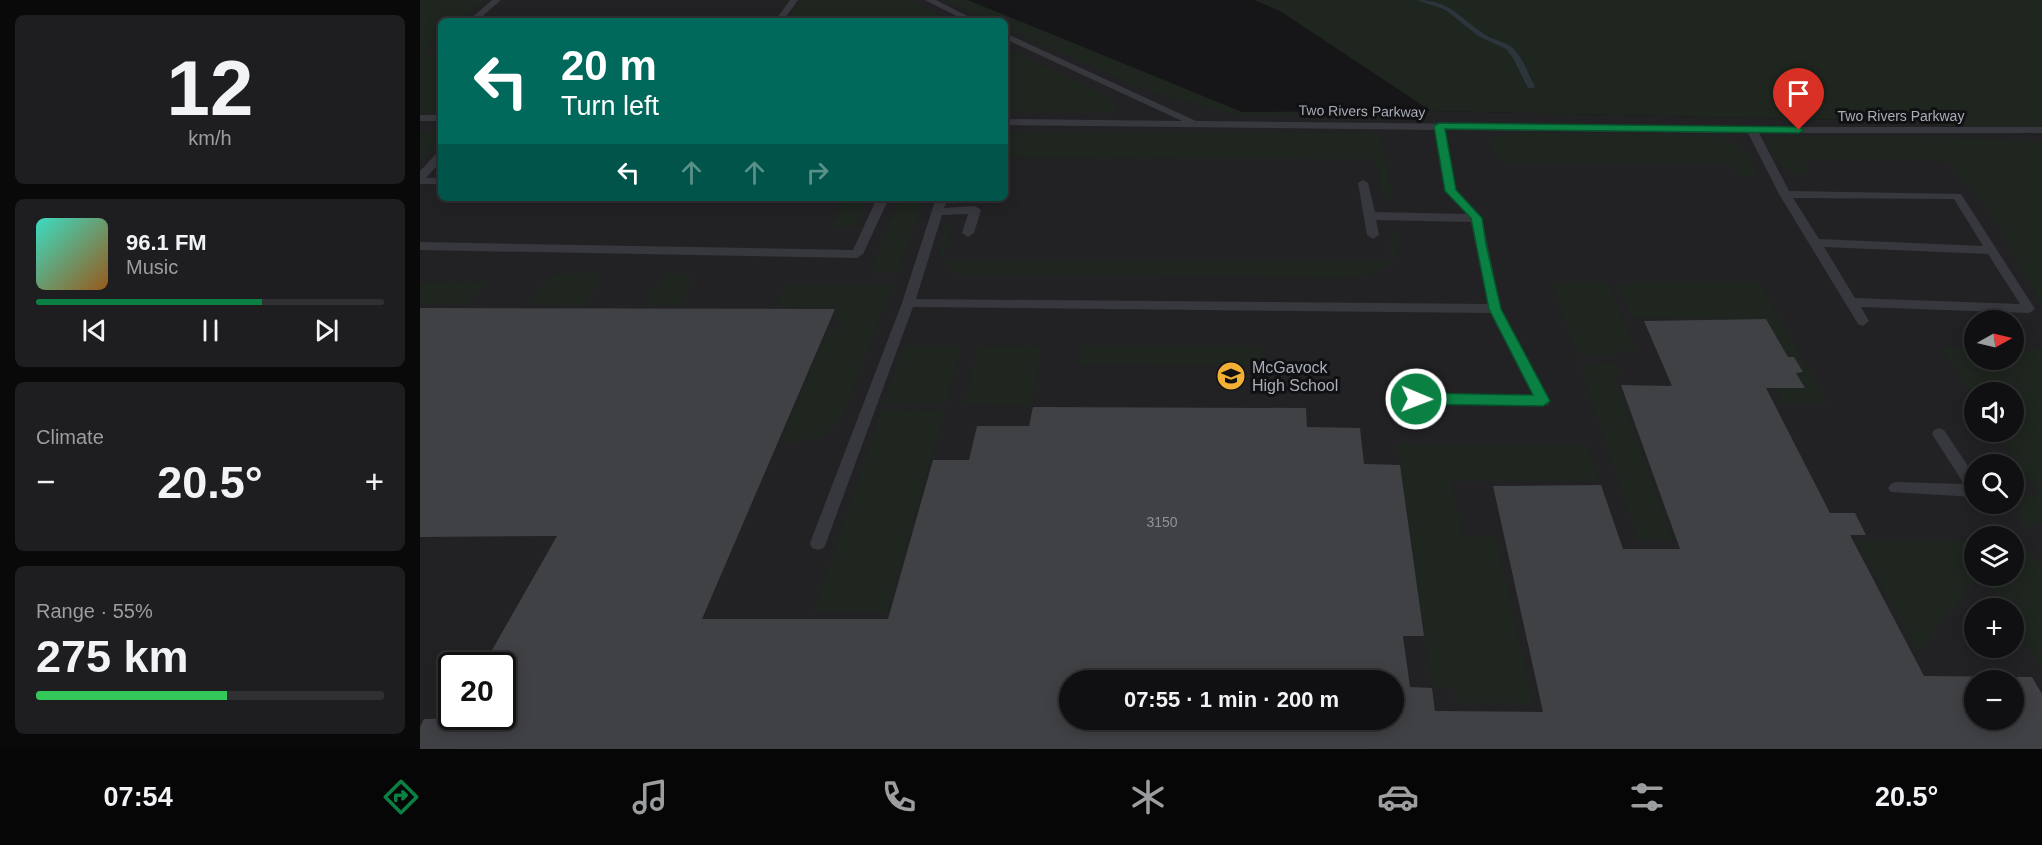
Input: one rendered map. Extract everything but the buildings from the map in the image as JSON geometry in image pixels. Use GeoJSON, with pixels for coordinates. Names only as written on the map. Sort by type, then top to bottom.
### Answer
{"type":"FeatureCollection","features":[{"type":"Feature","properties":{"kind":"lane"},"geometry":{"type":"LineString","coordinates":[[476,18],[497,0]]}},
{"type":"Feature","properties":{"kind":"lane"},"geometry":{"type":"LineString","coordinates":[[781,18],[794,0]]}},
{"type":"Feature","properties":{"kind":"lane"},"geometry":{"type":"LineString","coordinates":[[929,0],[967,18]]}},
{"type":"Feature","properties":{"kind":"lane"},"geometry":{"type":"LineString","coordinates":[[1008,37],[1196,123]]}},
{"type":"Feature","properties":{"kind":"lane"},"geometry":{"type":"LineString","coordinates":[[420,118],[438,118]]}},
{"type":"Feature","properties":{"kind":"lane","name":"Two Rivers Parkway"},"geometry":{"type":"LineString","coordinates":[[1008,122],[1752,130],[2042,130]]}},
{"type":"Feature","properties":{"kind":"lane"},"geometry":{"type":"LineString","coordinates":[[1416,399],[1543,401],[1495,309],[1476,218],[1451,191],[1439,126]]}},
{"type":"Feature","properties":{"kind":"lane"},"geometry":{"type":"LineString","coordinates":[[1752,130],[1785,194],[1863,321]]}},
{"type":"Feature","properties":{"kind":"lane"},"geometry":{"type":"LineString","coordinates":[[420,180],[438,159]]}},
{"type":"Feature","properties":{"kind":"lane"},"geometry":{"type":"LineString","coordinates":[[420,180],[438,181]]}},
{"type":"Feature","properties":{"kind":"lane"},"geometry":{"type":"LineString","coordinates":[[1364,183],[1373,235]]}},
{"type":"Feature","properties":{"kind":"lane"},"geometry":{"type":"LineString","coordinates":[[1785,194],[1957,196],[2029,309],[1852,302]]}},
{"type":"Feature","properties":{"kind":"lane"},"geometry":{"type":"LineString","coordinates":[[420,246],[857,254],[882,201]]}},
{"type":"Feature","properties":{"kind":"lane"},"geometry":{"type":"LineString","coordinates":[[818,543],[917,280],[941,201]]}},
{"type":"Feature","properties":{"kind":"lane"},"geometry":{"type":"LineString","coordinates":[[968,232],[978,201]]}},
{"type":"Feature","properties":{"kind":"lane"},"geometry":{"type":"LineString","coordinates":[[936,212],[975,210]]}},
{"type":"Feature","properties":{"kind":"lane"},"geometry":{"type":"LineString","coordinates":[[1370,216],[1476,218]]}},
{"type":"Feature","properties":{"kind":"lane"},"geometry":{"type":"LineString","coordinates":[[1816,243],[1992,250]]}},
{"type":"Feature","properties":{"kind":"lane"},"geometry":{"type":"LineString","coordinates":[[908,303],[1495,309]]}},
{"type":"Feature","properties":{"kind":"lane"},"geometry":{"type":"LineString","coordinates":[[1939,434],[1964,473]]}},
{"type":"Feature","properties":{"kind":"lane"},"geometry":{"type":"LineString","coordinates":[[1896,488],[1964,489]]}},
{"type":"Feature","properties":{"kind":"shaded area","name":"McGavock High School"},"geometry":{"type":"Polygon","coordinates":[[[420,0],[959,0],[1003,18],[438,18],[438,201],[1008,201],[1008,20],[1238,114],[1432,111],[1895,121],[2042,135],[2042,749],[420,749],[420,0]]]}},
{"type":"Feature","properties":{"kind":"shaded area"},"geometry":{"type":"Polygon","coordinates":[[[420,0],[485,0],[464,18],[438,18],[438,39],[423,52],[430,52],[438,56],[438,113],[420,113],[420,0]]]}},
{"type":"Feature","properties":{"kind":"shaded area"},"geometry":{"type":"Polygon","coordinates":[[[801,0],[907,0],[945,18],[788,18],[801,0]]]}},
{"type":"Feature","properties":{"kind":"shaded area"},"geometry":{"type":"Polygon","coordinates":[[[945,0],[968,0],[1242,112],[1431,111],[1280,11],[1254,0],[2042,0],[2042,135],[1895,121],[1433,111],[1435,115],[1238,114],[1143,89],[1008,29],[1008,18],[984,18],[945,0]]]}},
{"type":"Feature","properties":{"kind":"shaded area"},"geometry":{"type":"Polygon","coordinates":[[[1008,48],[1104,95],[1117,107],[1114,113],[1008,113],[1008,48]]]}},
{"type":"Feature","properties":{"kind":"shaded area"},"geometry":{"type":"Polygon","coordinates":[[[420,131],[438,132],[438,140],[434,147],[420,161],[420,131]]]}},
{"type":"Feature","properties":{"kind":"shaded area"},"geometry":{"type":"Polygon","coordinates":[[[1372,132],[1381,135],[1394,204],[1382,195],[1375,159],[1008,157],[1008,133],[1372,132]]]}},
{"type":"Feature","properties":{"kind":"shaded area"},"geometry":{"type":"Polygon","coordinates":[[[1520,133],[1716,135],[1736,144],[1750,160],[1757,174],[1751,178],[1738,175],[1727,163],[1503,163],[1492,152],[1491,143],[1495,136],[1520,133]]]}},
{"type":"Feature","properties":{"kind":"shaded area"},"geometry":{"type":"Polygon","coordinates":[[[1899,135],[2042,142],[2042,307],[1995,218],[1948,161],[1804,160],[1809,170],[1804,175],[1792,172],[1780,164],[1772,153],[1768,140],[1778,136],[1899,135]]]}},
{"type":"Feature","properties":{"kind":"shaded area"},"geometry":{"type":"Polygon","coordinates":[[[846,201],[866,202],[857,224],[846,229],[836,229],[833,223],[842,203],[846,201]]]}},
{"type":"Feature","properties":{"kind":"shaded area"},"geometry":{"type":"Polygon","coordinates":[[[899,201],[924,201],[897,273],[870,273],[899,201]]]}},
{"type":"Feature","properties":{"kind":"shaded area"},"geometry":{"type":"Polygon","coordinates":[[[946,224],[950,228],[944,260],[1391,261],[1391,237],[1399,232],[1400,242],[1398,251],[1389,264],[1382,269],[1355,277],[958,275],[946,263],[939,253],[946,224]]]}},
{"type":"Feature","properties":{"kind":"shaded area"},"geometry":{"type":"Polygon","coordinates":[[[568,273],[601,275],[602,279],[584,306],[527,304],[553,277],[568,273]]]}},
{"type":"Feature","properties":{"kind":"shaded area"},"geometry":{"type":"Polygon","coordinates":[[[679,273],[690,275],[691,279],[688,291],[679,306],[644,306],[666,277],[679,273]]]}},
{"type":"Feature","properties":{"kind":"shaded area"},"geometry":{"type":"Polygon","coordinates":[[[486,282],[469,304],[420,304],[420,283],[486,282]]]}},
{"type":"Feature","properties":{"kind":"shaded area"},"geometry":{"type":"Polygon","coordinates":[[[1552,283],[1608,283],[1636,351],[1612,351],[1613,355],[1578,355],[1552,283]]]}},
{"type":"Feature","properties":{"kind":"shaded area"},"geometry":{"type":"Polygon","coordinates":[[[1617,283],[1759,283],[1828,403],[1783,403],[1775,388],[1804,388],[1796,373],[1802,372],[1794,357],[1788,357],[1766,320],[1631,317],[1617,283]]]}},
{"type":"Feature","properties":{"kind":"shaded area"},"geometry":{"type":"Polygon","coordinates":[[[786,285],[892,285],[843,415],[831,430],[816,438],[780,442],[828,330],[838,329],[841,320],[833,320],[837,308],[775,307],[786,285]]]}},
{"type":"Feature","properties":{"kind":"shaded area"},"geometry":{"type":"Polygon","coordinates":[[[903,346],[962,346],[946,403],[884,403],[903,346]]]}},
{"type":"Feature","properties":{"kind":"shaded area"},"geometry":{"type":"Polygon","coordinates":[[[1042,346],[1031,405],[964,404],[978,347],[1042,346]]]}},
{"type":"Feature","properties":{"kind":"shaded area"},"geometry":{"type":"Polygon","coordinates":[[[1081,347],[1262,347],[1263,365],[1078,364],[1081,347]]]}},
{"type":"Feature","properties":{"kind":"shaded area"},"geometry":{"type":"Polygon","coordinates":[[[1942,348],[1964,348],[1964,370],[2024,370],[2024,349],[2042,349],[2042,525],[2026,525],[2020,514],[2024,514],[2024,497],[2038,493],[2024,472],[2024,454],[2012,454],[2005,442],[2024,442],[2024,382],[1965,382],[1942,348]]]}},
{"type":"Feature","properties":{"kind":"shaded area"},"geometry":{"type":"Polygon","coordinates":[[[1615,363],[1619,374],[1616,381],[1673,539],[1639,540],[1579,365],[1615,363]]]}},
{"type":"Feature","properties":{"kind":"shaded area"},"geometry":{"type":"Polygon","coordinates":[[[882,410],[945,411],[887,612],[813,612],[882,410]]]}},
{"type":"Feature","properties":{"kind":"shaded area"},"geometry":{"type":"Polygon","coordinates":[[[1397,444],[1588,445],[1599,482],[1451,481],[1463,536],[1496,536],[1533,703],[1455,703],[1453,688],[1432,688],[1397,444]]]}},
{"type":"Feature","properties":{"kind":"shaded area"},"geometry":{"type":"Polygon","coordinates":[[[1857,541],[1964,542],[1964,586],[1969,586],[1917,652],[1857,541]]]}},
{"type":"Feature","properties":{"kind":"shaded area"},"geometry":{"type":"Polygon","coordinates":[[[2024,546],[2042,567],[2042,669],[2024,640],[2024,598],[1998,598],[1992,588],[1994,586],[2024,586],[2024,546]]]}},
{"type":"Feature","properties":{"kind":"waterway"},"geometry":{"type":"LineString","coordinates":[[1419,0],[1440,5],[1490,40],[1509,48],[1517,58],[1531,86]]}},
{"type":"Feature","properties":{"kind":"place","name":"McGavock High School"},"geometry":{"type":"Point","coordinates":[1231,376]}},
{"type":"Feature","properties":{"kind":"route"},"geometry":{"type":"LineString","coordinates":[[1416,399],[1543,401],[1495,309],[1476,218],[1451,191],[1439,126],[1799,130]]}}]}
